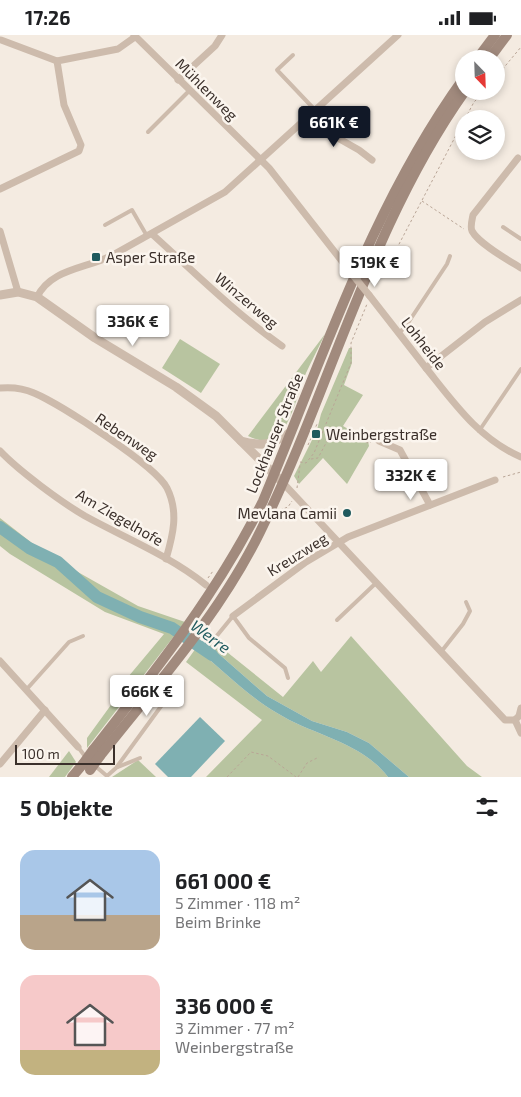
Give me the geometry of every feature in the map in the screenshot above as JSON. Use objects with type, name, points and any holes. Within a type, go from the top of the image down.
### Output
[{"type":"main road","points":[[484,50],[495,35]]},
{"type":"main road","points":[[496,50],[507,35]]},
{"type":"main road","name":"Lockhauser Straße","points":[[170,660],[244,538],[274,475],[384,212],[410,159],[455,92]]},
{"type":"main road","name":"Lockhauser Straße","points":[[72,777],[86,770],[97,753],[170,660],[204,625],[234,579],[260,533],[283,483],[391,219],[417,167],[459,100]]},
{"type":"street","points":[[178,80],[215,46],[222,35]]},
{"type":"street","points":[[37,297],[42,287],[54,277],[95,264],[225,192],[261,162],[398,35]]},
{"type":"street","points":[[1,39],[57,61],[118,49],[135,36]]},
{"type":"street","name":"Mühlenweg","points":[[135,36],[261,162]]},
{"type":"street","points":[[0,189],[79,151],[81,145],[64,105],[57,61]]},
{"type":"street","points":[[306,120],[359,150],[372,160]]},
{"type":"street","points":[[518,158],[473,215],[472,230],[480,240],[521,268]]},
{"type":"street","name":"Lohheide","points":[[261,162],[268,168],[426,368],[479,431],[506,450],[521,457]]},
{"type":"street","points":[[0,231],[18,292]]},
{"type":"street","name":"Winzerweg","points":[[150,235],[262,332],[282,345]]},
{"type":"street","points":[[0,295],[18,292],[37,297],[95,338],[203,405],[283,483],[506,720],[515,720],[520,716],[521,708]]},
{"type":"street","points":[[426,368],[485,322],[521,300]]},
{"type":"street","name":"Rebenweg","points":[[0,388],[20,389],[46,399],[132,455],[154,472],[166,486],[172,501],[173,536],[166,559]]},
{"type":"street","points":[[240,441],[261,446],[268,445],[292,432]]},
{"type":"street","points":[[379,441],[400,450],[430,505]]},
{"type":"street","name":"Am Ziegelhofe","points":[[0,451],[12,463],[83,514],[166,559],[206,585]]},
{"type":"street","name":"Kreuzweg","points":[[233,616],[299,567],[348,537],[495,480]]},
{"type":"street","points":[[0,661],[78,747]]},
{"type":"street","points":[[0,764],[45,710]]},
{"type":"street","points":[[515,720],[521,733]]},
{"type":"lane","points":[[293,55],[277,70],[316,111]]},
{"type":"lane","points":[[148,132],[189,91]]},
{"type":"lane","points":[[105,225],[132,210],[150,235]]},
{"type":"lane","points":[[503,227],[521,239]]},
{"type":"lane","points":[[399,333],[406,327],[447,265],[450,256]]},
{"type":"lane","points":[[479,431],[521,369]]},
{"type":"lane","points":[[338,620],[376,583]]},
{"type":"lane","points":[[441,652],[470,611],[466,602]]},
{"type":"lane","points":[[215,638],[233,616],[249,638],[285,669],[288,678]]},
{"type":"lane","points":[[26,691],[69,642],[83,636]]},
{"type":"lane","points":[[78,747],[106,776],[116,768],[178,683]]},
{"type":"lane","points":[[116,768],[140,758]]},
{"type":"path","points":[[505,66],[521,47]]},
{"type":"path","points":[[380,273],[386,259],[397,248],[455,137]]},
{"type":"path","points":[[422,200],[466,231],[472,230]]},
{"type":"path","points":[[300,463],[306,463],[310,459],[351,363],[351,343],[369,296]]},
{"type":"path","points":[[345,348],[364,302]]},
{"type":"path","points":[[306,449],[318,420]]},
{"type":"path","points":[[310,459],[318,458],[333,430],[341,429],[368,443],[379,441]]},
{"type":"path","points":[[294,495],[303,454]]},
{"type":"path","points":[[495,480],[521,472]]},
{"type":"path","points":[[227,777],[251,753],[268,756],[297,777],[307,763],[319,757]]},
{"type":"green space","points":[[325,334],[306,373],[290,416],[282,431],[274,438],[267,440],[259,440],[248,436]]},
{"type":"green space","points":[[180,339],[220,364],[201,393],[162,368]]},
{"type":"green space","points":[[349,348],[352,348],[352,363],[344,385],[363,395],[343,426],[368,441],[369,446],[347,484],[323,458],[299,484],[294,476],[317,430],[321,414]]},
{"type":"green space","points":[[0,518],[46,554],[138,606],[185,622],[87,748],[87,738],[124,687],[123,683],[164,634],[105,612],[10,554],[0,546]]},
{"type":"green space","points":[[207,636],[283,697],[313,661],[321,672],[351,636],[467,766],[482,777],[409,777],[369,743],[347,732],[312,721],[267,696],[203,640]]},
{"type":"green space","points":[[196,648],[245,691],[266,706],[291,721],[336,740],[364,755],[388,777],[206,777],[262,720],[186,662]]},
{"type":"green space","points":[[69,751],[76,762],[65,777],[49,777]]},
{"type":"green space","points":[[138,760],[156,777],[112,777]]},
{"type":"water","points":[[203,640],[267,696],[312,721],[347,732],[369,743],[409,777],[388,777],[364,755],[336,740],[291,721],[266,706],[245,691],[196,648]]},
{"type":"water","points":[[200,717],[225,741],[191,777],[168,777],[155,764]]},
{"type":"waterway","name":"Werre","points":[[0,527],[29,548],[58,562],[97,597],[140,617],[172,628],[212,655]]},
{"type":"place","name":"Asper Straße","points":[[96,257]]},
{"type":"place","name":"Weinbergstraße","points":[[316,434]]},
{"type":"place","name":"Mevlana Camii","points":[[347,513]]}]
